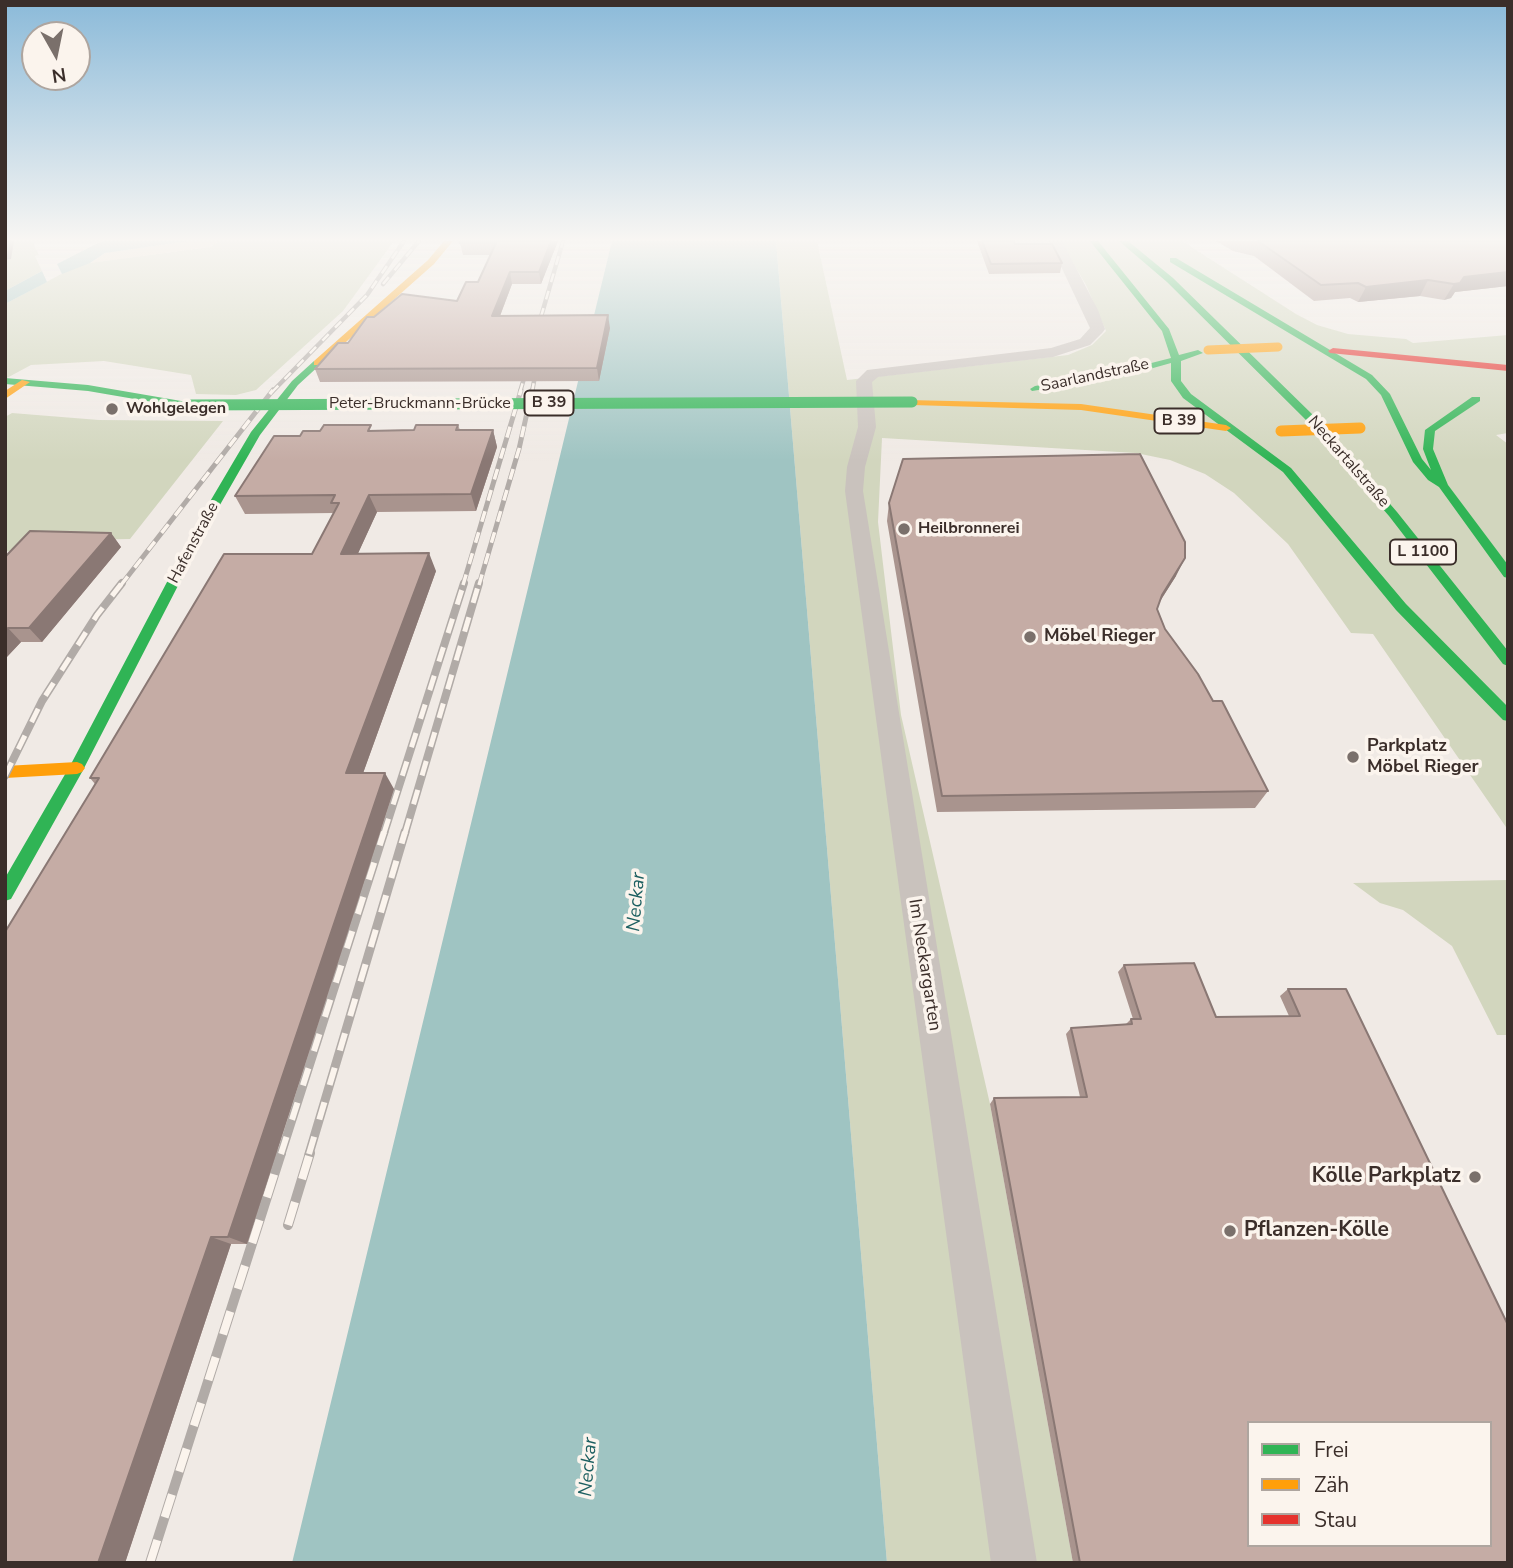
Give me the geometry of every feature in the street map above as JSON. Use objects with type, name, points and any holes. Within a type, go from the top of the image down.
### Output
[{"type":"main road","name":"Hafenstraße","points":[[5,894],[77,768],[211,510],[255,434],[295,383],[372,314]]},
{"type":"main road","points":[[1151,314],[1166,331],[1176,359],[1177,381],[1187,396],[1287,470],[1401,607],[1508,716]]},
{"type":"main road","name":"Neckartalstraße","points":[[1206,314],[1336,446],[1508,661]]},
{"type":"main road","points":[[1261,314],[1369,377],[1385,394],[1417,460],[1432,478],[1443,485]]},
{"type":"main road","points":[[1121,374],[1146,344],[1154,318]]},
{"type":"main road","points":[[1269,319],[1342,343],[1438,363]]},
{"type":"main road","name":"Saarlandstraße","points":[[932,402],[1058,386],[1121,374],[1208,350],[1278,347],[1508,368]]},
{"type":"main road","name":"B 39","points":[[5,381],[25,382]]},
{"type":"main road","points":[[5,396],[25,382]]},
{"type":"main road","name":"Peter-Bruckmann-Brücke","points":[[25,382],[187,405],[912,402]]},
{"type":"main road","name":"Saarlandstraße","points":[[912,402],[1081,407],[1232,429],[1269,431],[1360,428],[1399,422],[1497,395]]},
{"type":"main road","points":[[1476,400],[1445,417],[1430,430],[1428,449],[1443,485],[1508,574]]},
{"type":"main road","points":[[1126,413],[1214,439],[1296,483]]},
{"type":"main road","points":[[5,772],[77,768]]},
{"type":"street","points":[[873,373],[1053,352],[1085,342],[1098,328],[1093,314]]},
{"type":"street","name":"Im Neckargarten","points":[[873,373],[864,382],[867,428],[856,467],[855,491],[1014,1563]]},
{"type":"green space","points":[[5,314],[340,314],[256,390],[236,395],[196,394],[191,375],[104,361],[31,365],[5,379]]},
{"type":"green space","points":[[782,314],[833,314],[847,380],[1068,355],[1092,345],[1106,331],[1099,314],[1296,314],[1317,325],[1348,334],[1406,339],[1413,343],[1508,335],[1508,433],[1496,435],[1508,444],[1508,830],[1373,634],[1351,633],[1288,544],[1234,493],[1205,474],[1170,460],[1136,453],[882,438],[878,522],[901,715],[990,1104],[1073,1563],[887,1563]]},
{"type":"green space","points":[[12,413],[99,420],[223,421],[130,539],[23,541],[13,552],[5,551],[5,417]]},
{"type":"green space","points":[[1508,880],[1508,1035],[1497,1035],[1452,946],[1403,910],[1380,903],[1353,883]]},
{"type":"water","name":"Neckar","points":[[594,314],[782,314],[887,1563],[292,1563]]},
{"type":"building","points":[[377,314],[608,315],[597,368],[315,369],[338,343],[348,343],[367,317]]},
{"type":"building","points":[[324,425],[371,425],[368,431],[414,430],[416,425],[458,425],[456,430],[493,430],[471,494],[369,495],[341,554],[429,553],[346,773],[385,773],[228,1237],[211,1237],[98,1563],[5,1563],[5,932],[99,778],[90,778],[224,554],[312,554],[339,503],[331,503],[335,495],[235,496],[274,436],[300,436],[303,431],[320,431]]},
{"type":"building","name":"Möbel Rieger","points":[[1140,454],[1185,542],[1185,558],[1162,595],[1157,609],[1165,629],[1198,674],[1213,701],[1222,701],[1268,791],[942,796],[889,503],[903,459]]},
{"type":"building","points":[[30,531],[111,533],[29,628],[8,628],[5,631],[5,557]]},
{"type":"building","name":"Pflanzen-Kölle","points":[[1194,963],[1216,1017],[1300,1016],[1288,989],[1346,989],[1508,1325],[1508,1563],[1080,1563],[994,1098],[1087,1097],[1071,1028],[1132,1024],[1131,1019],[1141,1019],[1124,965]]},
{"type":"railway","points":[[272,392],[348,314]]},
{"type":"railway","points":[[536,334],[542,314]]},
{"type":"railway","points":[[520,392],[529,361]]},
{"type":"railway","points":[[532,392],[535,376]]},
{"type":"railway","points":[[121,585],[273,390]]},
{"type":"railway","points":[[463,585],[521,390]]},
{"type":"railway","points":[[479,585],[519,449],[532,390]]},
{"type":"railway","points":[[5,776],[42,701],[97,615],[122,583]]},
{"type":"railway","points":[[384,833],[464,583]]},
{"type":"railway","points":[[405,833],[479,583]]},
{"type":"railway","points":[[281,1154],[384,832]]},
{"type":"railway","points":[[309,1154],[405,832]]},
{"type":"railway","points":[[150,1563],[281,1153]]},
{"type":"railway","points":[[288,1225],[310,1153]]},
{"type":"traffic: fast","points":[[1153,314],[1166,331],[1176,359],[1176,381],[1187,396],[1287,470],[1401,607],[1508,716]]},
{"type":"traffic: fast","points":[[1205,314],[1310,418],[1393,514],[1508,661]]},
{"type":"traffic: fast","points":[[1264,314],[1369,377],[1385,394],[1417,460],[1432,478],[1443,485]]},
{"type":"traffic: fast","points":[[1035,389],[1121,374],[1198,353]]},
{"type":"traffic: fast","points":[[5,894],[77,768],[211,510],[255,434],[295,383],[317,363]]},
{"type":"traffic: fast","points":[[5,381],[88,388],[187,405]]},
{"type":"traffic: fast","points":[[1476,399],[1430,430],[1428,449],[1443,485],[1508,574]]},
{"type":"traffic: fast","points":[[187,405],[912,402]]},
{"type":"traffic: slow","points":[[317,363],[372,314]]},
{"type":"traffic: slow","points":[[1208,350],[1278,347]]},
{"type":"traffic: slow","points":[[5,396],[25,382]]},
{"type":"traffic: slow","points":[[912,402],[1081,407],[1226,428]]},
{"type":"traffic: slow","points":[[1281,431],[1360,428]]},
{"type":"traffic: slow","points":[[5,772],[77,768]]},
{"type":"traffic: jam","points":[[1333,351],[1508,368]]},
{"type":"place","name":"Wohlgelegen","points":[[112,409]]},
{"type":"place","name":"Heilbronnerei","points":[[904,529]]},
{"type":"place","name":"Möbel Rieger","points":[[1030,637]]},
{"type":"place","name":"Parkplatz Möbel Rieger","points":[[1353,757]]},
{"type":"place","name":"Kölle Parkplatz","points":[[1475,1177]]},
{"type":"place","name":"Pflanzen-Kölle","points":[[1230,1231]]}]
